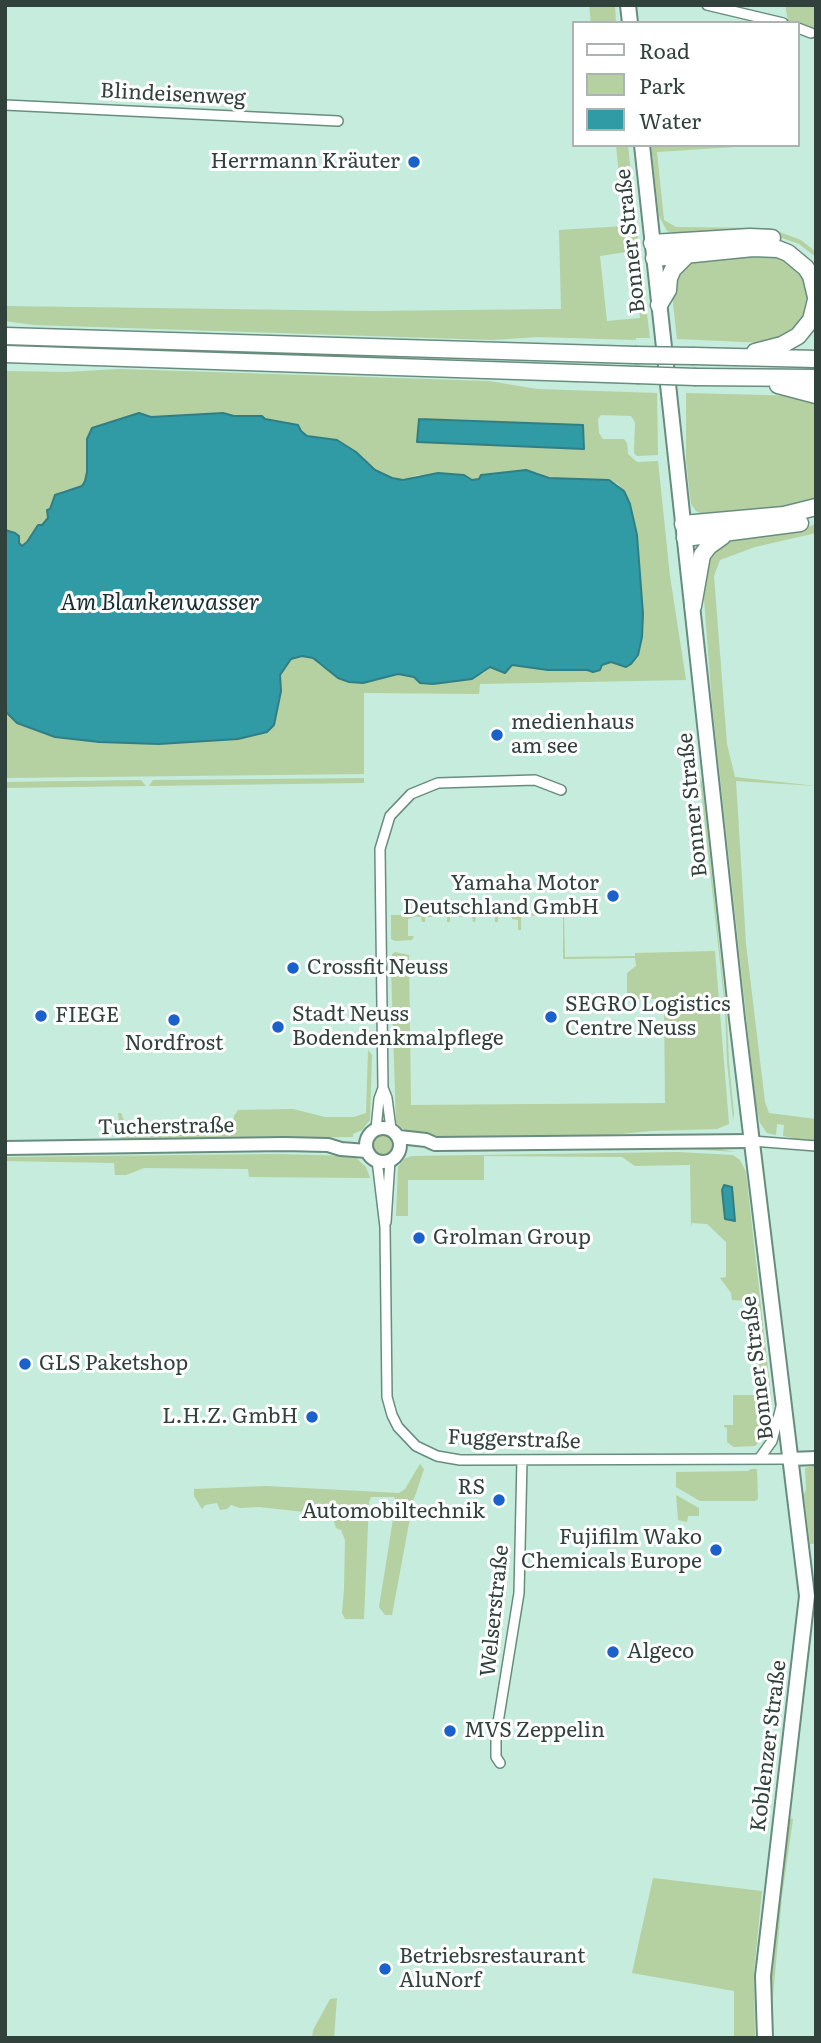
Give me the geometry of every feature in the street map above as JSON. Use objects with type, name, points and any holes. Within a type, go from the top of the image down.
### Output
[{"type":"highway","points":[[653,250],[750,237],[771,238],[795,245],[816,263]]},
{"type":"highway","points":[[653,250],[687,255],[753,248],[778,249],[788,253],[806,268],[811,276],[816,298],[811,320],[798,337],[782,345],[729,357]]},
{"type":"highway","points":[[659,305],[668,290],[673,269],[687,255]]},
{"type":"highway","points":[[5,336],[816,359]]},
{"type":"highway","points":[[5,354],[696,377],[816,378]]},
{"type":"highway","points":[[741,378],[816,395]]},
{"type":"highway","points":[[684,531],[784,515],[816,507]]},
{"type":"highway","points":[[684,531],[731,533],[816,518]]},
{"type":"highway","points":[[693,606],[702,555],[712,543],[731,533]]},
{"type":"main road","name":"Bonner Straße","points":[[642,147],[752,1141],[790,1459]]},
{"type":"main road","points":[[372,1145],[395,1133],[435,1144]]},
{"type":"main road","points":[[395,1133],[395,1155]]},
{"type":"main road","points":[[372,1145],[395,1155],[435,1144],[752,1141]]},
{"type":"main road","name":"Tucherstraße","points":[[5,1149],[328,1145],[341,1149],[372,1145]]},
{"type":"main road","points":[[790,1459],[816,1458]]},
{"type":"main road","name":"Koblenzer Straße","points":[[765,2038],[763,1976],[806,1612],[805,1580],[790,1459]]},
{"type":"street","points":[[706,5],[774,21]]},
{"type":"street","points":[[800,29],[811,33]]},
{"type":"street","name":"Blindeisenweg","points":[[5,106],[338,121]]},
{"type":"street","points":[[395,1133],[383,1088],[380,849],[390,816],[411,794],[424,787],[444,782],[535,780],[561,790]]},
{"type":"street","name":"Fuggerstraße","points":[[383,1088],[372,1145],[385,1227],[386,1387],[390,1409],[398,1427],[416,1446],[437,1456],[460,1460],[790,1459]]},
{"type":"street","points":[[752,1141],[816,1146]]},
{"type":"street","name":"Fuggerstraße","points":[[385,1227],[395,1155]]},
{"type":"street","points":[[758,1459],[772,1441],[783,1398]]},
{"type":"street","name":"Welserstraße","points":[[500,1763],[496,1757],[496,1735],[519,1593],[522,1460]]},
{"type":"green space","points":[[589,5],[615,5],[616,21],[591,21]]},
{"type":"green space","points":[[785,5],[816,5],[816,40],[800,29],[800,21],[788,21]]},
{"type":"green space","points":[[616,147],[628,147],[639,250],[600,256],[607,321],[640,318],[634,259],[640,259],[650,338],[636,340],[538,337],[492,340],[34,325],[5,321],[5,306],[370,311],[561,309],[559,230],[624,226]]},
{"type":"green space","points":[[651,147],[735,147],[657,152],[664,220],[676,227],[769,228],[801,240],[816,252],[816,257],[799,244],[771,234],[676,234],[667,231],[659,216]]},
{"type":"green space","points":[[776,254],[802,272],[812,304],[796,334],[766,343],[677,339],[671,286],[688,260]]},
{"type":"green space","points":[[119,369],[489,381],[537,389],[657,393],[658,455],[637,456],[634,453],[635,422],[631,416],[601,415],[598,419],[599,433],[603,439],[624,439],[628,454],[637,462],[658,461],[670,576],[686,680],[480,684],[479,694],[364,693],[364,774],[5,778],[5,711],[55,737],[159,744],[238,739],[267,732],[274,725],[281,691],[280,675],[291,659],[302,656],[313,658],[319,665],[363,683],[398,674],[414,677],[420,683],[484,673],[490,667],[512,665],[548,670],[587,670],[611,662],[626,667],[638,655],[643,614],[637,535],[631,504],[618,484],[609,480],[549,478],[536,472],[472,480],[418,475],[404,480],[392,478],[375,470],[356,452],[337,440],[308,436],[297,425],[261,416],[234,416],[223,413],[151,417],[139,413],[92,428],[87,439],[85,481],[82,486],[62,491],[50,509],[48,518],[42,525],[38,525],[23,546],[16,533],[5,530],[5,371]]},
{"type":"green space","points":[[686,393],[802,396],[816,401],[816,500],[797,508],[704,515],[696,511],[691,504],[686,461]]},
{"type":"green space","points":[[816,524],[816,533],[755,547],[720,560],[714,576],[727,744],[735,777],[816,786],[736,781],[746,944],[765,1102],[769,1113],[816,1119],[816,1143],[783,1136],[784,1125],[777,1124],[776,1135],[767,1133],[760,1123],[756,1106],[712,703],[702,573],[707,557],[724,544]]},
{"type":"green space","points":[[364,778],[364,783],[149,786],[153,780]]},
{"type":"green space","points":[[700,778],[727,1018],[733,1120],[725,1009]]},
{"type":"green space","points":[[141,780],[146,786],[5,788],[5,782]]},
{"type":"green space","points":[[564,913],[565,957],[715,951],[729,1124],[717,1129],[611,1135],[415,1137],[414,1133],[406,1131],[396,1123],[391,969],[396,968],[395,963],[391,962],[395,952],[409,955],[411,1105],[665,1103],[664,999],[627,999],[627,973],[636,966],[635,958],[563,959],[563,915],[521,916],[521,930],[518,930],[518,920],[512,919],[512,916],[498,916],[498,922],[495,922],[495,916],[476,916],[475,922],[472,916],[450,917],[450,922],[447,922],[447,917],[425,917],[425,922],[422,922],[421,917],[414,917],[408,919],[408,936],[414,936],[412,940],[391,939],[391,915]]},
{"type":"green space","points":[[368,1050],[372,1055],[370,1120],[362,1130],[353,1134],[353,1137],[121,1139],[118,1113],[121,1113],[126,1126],[233,1124],[238,1110],[293,1109],[325,1117],[354,1117],[366,1113]]},
{"type":"green space","points":[[383,1133],[391,1136],[394,1144],[391,1152],[383,1155],[375,1152],[372,1144],[375,1136]]},
{"type":"green space","points":[[692,1148],[736,1152],[691,1149],[415,1151]]},
{"type":"green space","points":[[678,1152],[733,1155],[740,1160],[746,1172],[772,1405],[766,1435],[755,1446],[734,1447],[727,1442],[727,1428],[724,1425],[733,1425],[733,1395],[757,1395],[756,1348],[751,1347],[748,1301],[732,1300],[731,1293],[720,1278],[726,1277],[726,1242],[707,1224],[692,1223],[691,1227],[690,1165],[635,1166],[622,1157],[484,1156],[484,1180],[408,1180],[408,1216],[396,1216],[398,1167],[404,1159],[411,1156]]},
{"type":"green space","points":[[275,1154],[354,1156],[366,1167],[370,1178],[249,1177],[248,1169],[144,1168],[126,1175],[115,1175],[114,1163],[5,1161],[5,1157]]},
{"type":"green space","points":[[420,1464],[424,1469],[413,1502],[392,1615],[385,1615],[379,1607],[396,1501],[394,1497],[371,1497],[369,1502],[364,1619],[345,1619],[342,1613],[345,1540],[341,1530],[336,1528],[332,1515],[231,1505],[220,1510],[217,1503],[205,1505],[202,1509],[194,1496],[194,1489],[266,1486],[399,1493],[405,1489]]},
{"type":"green space","points":[[816,1465],[816,1544],[810,1544],[804,1494],[805,1468]]},
{"type":"green space","points":[[757,1469],[758,1499],[755,1501],[700,1501],[676,1487],[676,1472]]},
{"type":"green space","points":[[676,1495],[699,1508],[699,1516],[688,1516],[687,1522],[678,1520]]},
{"type":"green space","points":[[786,1818],[793,1819],[782,1896],[773,2026],[769,2026],[767,1992]]},
{"type":"green space","points":[[653,1878],[762,1891],[754,1972],[755,2038],[734,2038],[734,1991],[632,1973]]},
{"type":"green space","points":[[337,1998],[334,2038],[312,2038],[313,2030],[330,1999]]},
{"type":"water","name":"Am Blankenwasser","points":[[139,413],[151,417],[223,413],[234,416],[262,416],[265,419],[298,425],[307,436],[337,440],[356,452],[375,470],[403,480],[438,473],[464,475],[472,480],[479,479],[481,475],[526,470],[549,478],[609,480],[624,491],[637,535],[643,614],[638,655],[626,667],[611,662],[593,672],[512,665],[505,673],[490,667],[472,679],[433,684],[420,683],[414,677],[398,674],[363,683],[349,682],[338,678],[313,658],[302,656],[291,659],[280,675],[281,691],[274,725],[267,732],[238,739],[159,744],[99,742],[55,737],[17,723],[5,711],[5,530],[19,536],[22,546],[27,542],[38,525],[42,525],[48,518],[47,510],[50,509],[55,495],[82,486],[85,481],[87,439],[92,428]]},
{"type":"water","points":[[419,419],[583,425],[584,449],[417,442]]},
{"type":"water","points":[[724,1185],[732,1187],[735,1221],[725,1219],[722,1190]]},
{"type":"place","name":"Herrmann Kräuter","points":[[414,162]]},
{"type":"place","name":"medienhaus am see","points":[[497,735]]},
{"type":"place","name":"Yamaha Motor Deutschland GmbH","points":[[613,896]]},
{"type":"place","name":"Crossfit Neuss","points":[[293,968]]},
{"type":"place","name":"FIEGE","points":[[41,1016]]},
{"type":"place","name":"SEGRO Logistics Centre Neuss","points":[[551,1017]]},
{"type":"place","name":"Nordfrost","points":[[174,1020]]},
{"type":"place","name":"Stadt Neuss Bodendenkmalpflege","points":[[278,1027]]},
{"type":"place","name":"Grolman Group","points":[[419,1238]]},
{"type":"place","name":"GLS Paketshop","points":[[25,1364]]},
{"type":"place","name":"L.H.Z. GmbH","points":[[312,1417]]},
{"type":"place","name":"RS Automobiltechnik","points":[[499,1500]]},
{"type":"place","name":"Fujifilm Wako Chemicals Europe","points":[[716,1550]]},
{"type":"place","name":"Algeco","points":[[613,1652]]},
{"type":"place","name":"MVS Zeppelin","points":[[450,1731]]},
{"type":"place","name":"Betriebsrestaurant AluNorf","points":[[385,1969]]}]
